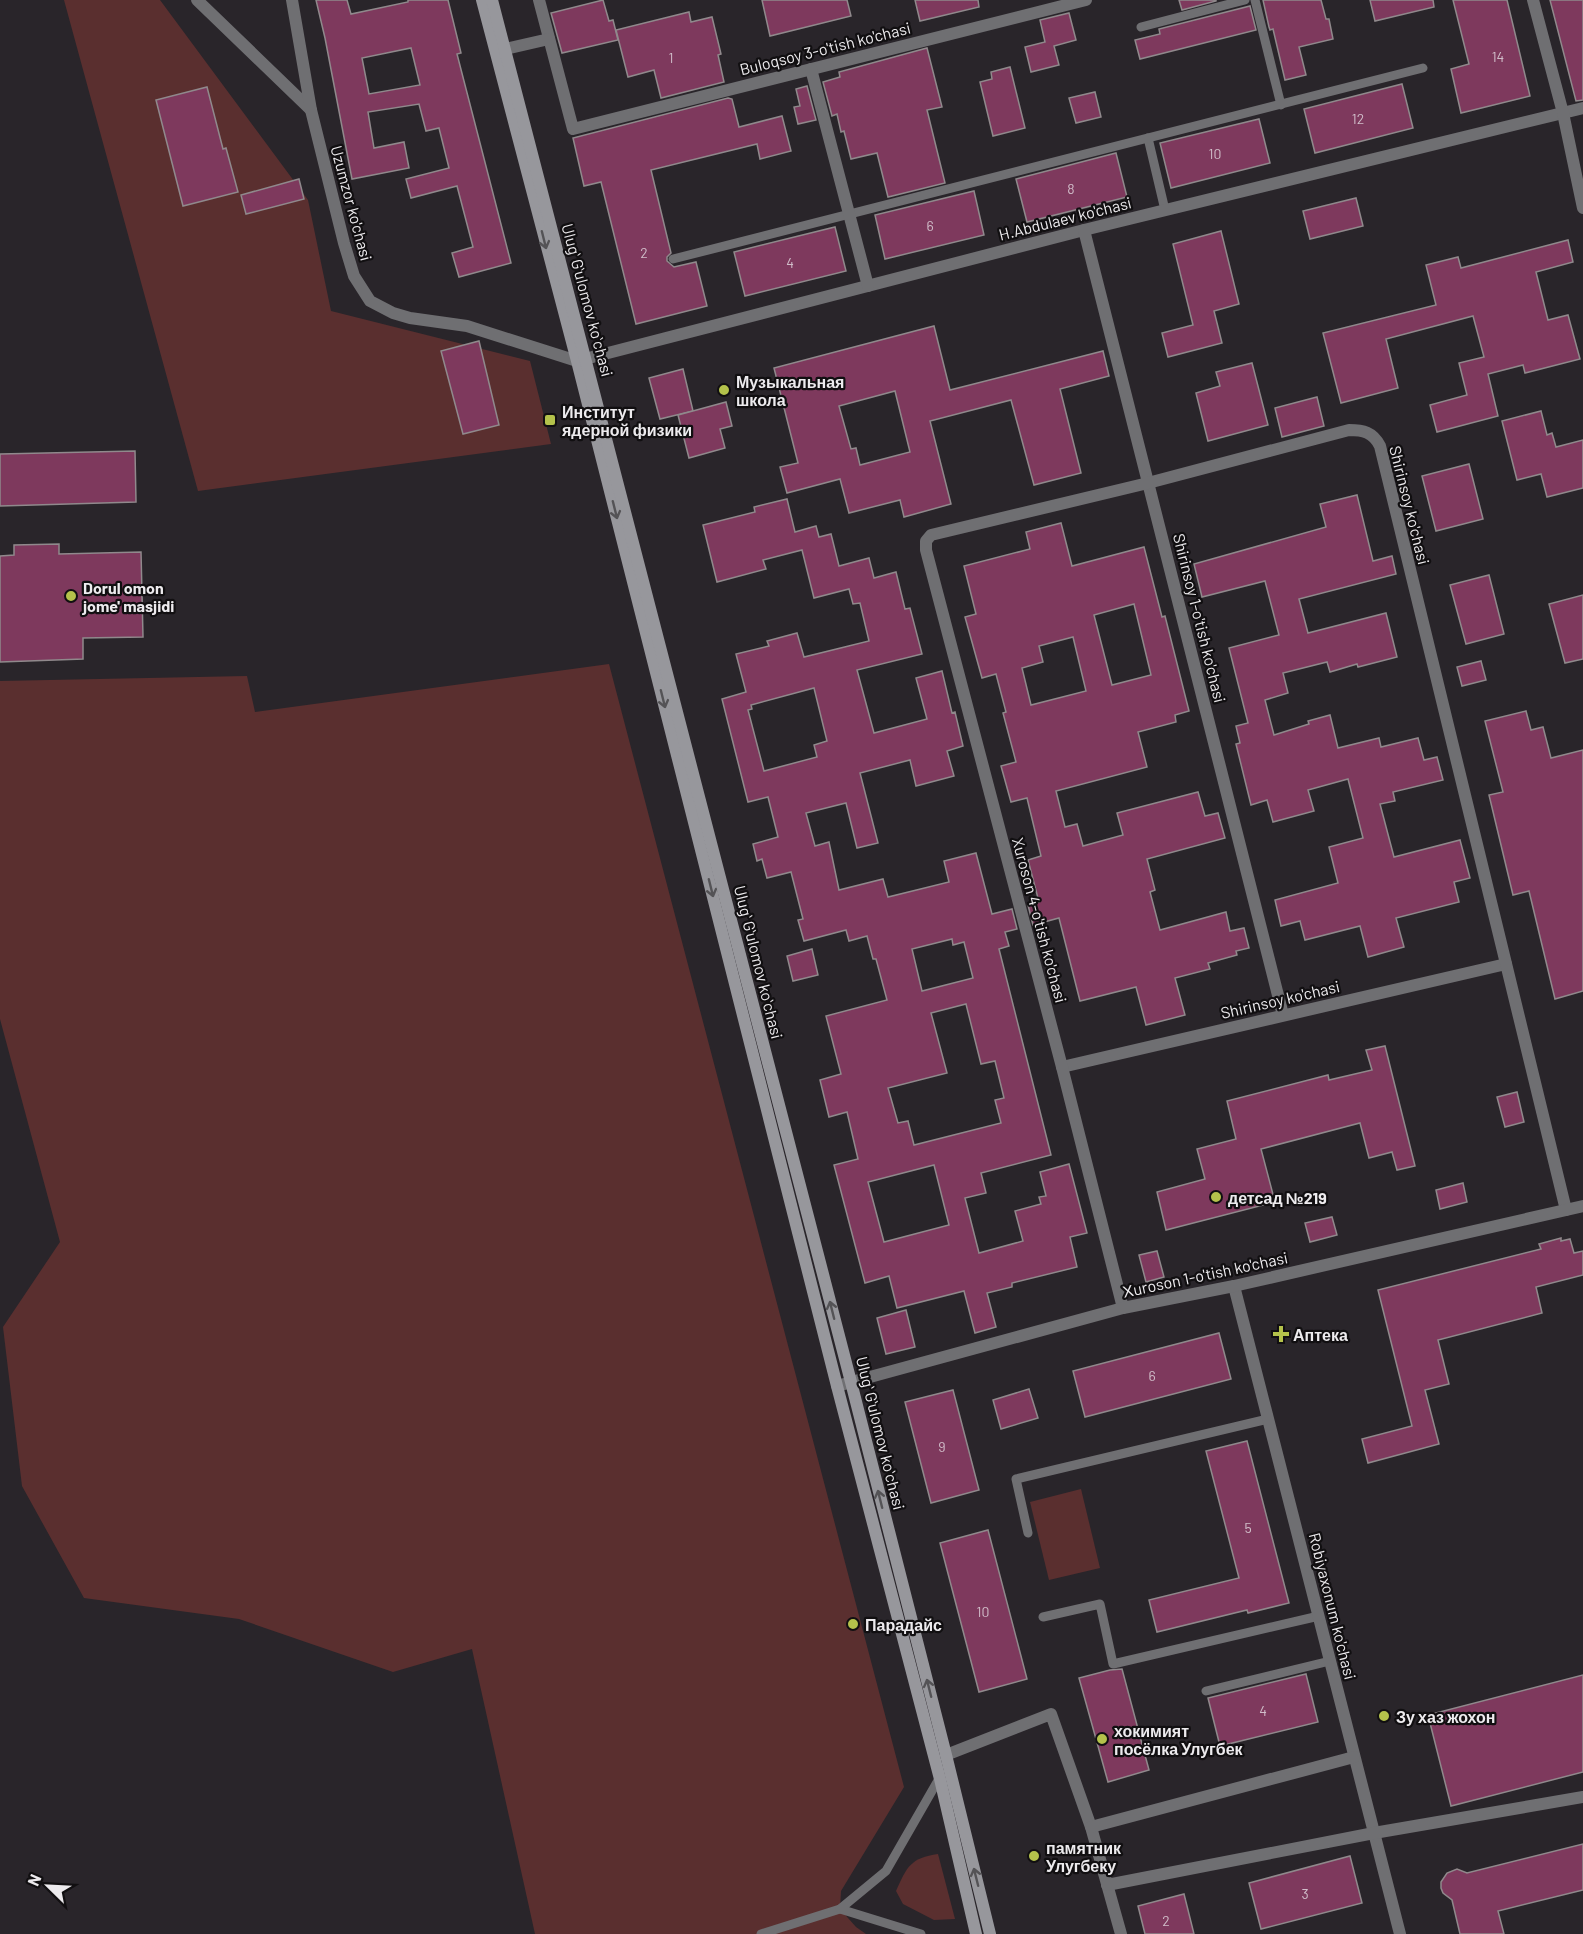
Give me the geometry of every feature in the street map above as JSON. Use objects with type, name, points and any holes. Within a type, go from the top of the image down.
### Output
[{"type":"main road","name":"Ulugʻ Gʻulomov koʻchasi","points":[[482,0],[500,50],[582,360],[850,1382],[990,1934]]},
{"type":"main road","name":"Ulugʻ Gʻulomov koʻchasi","points":[[492,0],[500,50]]},
{"type":"main road","name":"Ulugʻ Gʻulomov koʻchasi","points":[[582,360],[837,1386],[940,1779],[976,1934]]},
{"type":"street","points":[[197,0],[311,110]]},
{"type":"street","name":"Uzumzor ko'chasi","points":[[292,0],[311,110],[344,243],[354,276],[370,301],[393,313],[410,318],[467,326],[582,360]]},
{"type":"street","points":[[500,50],[549,39],[539,0]]},
{"type":"street","name":"Buloqsoy 3-o'tish ko'chasi","points":[[549,39],[573,129],[1086,0]]},
{"type":"street","points":[[1533,0],[1563,113],[1583,208]]},
{"type":"street","points":[[811,69],[868,286]]},
{"type":"street","name":"H.Abdulaev ko'chasi","points":[[582,360],[1084,230],[1583,108]]},
{"type":"street","name":"Shirinsoy 1-o'tish ko'chasi","points":[[1084,230],[1283,1015]]},
{"type":"street","name":"Shirinsoy ko'chasi","points":[[926,540],[931,535],[1148,483],[1349,430],[1368,432],[1376,438],[1380,446],[1566,1210]]},
{"type":"street","name":"Xuroson 4-o'tish ko'chasi","points":[[926,540],[926,550],[1123,1308]]},
{"type":"street","name":"Shirinsoy ko'chasi","points":[[1062,1067],[1506,964]]},
{"type":"street","name":"Хuroson 1-o'tish ko'chasi","points":[[837,1386],[1123,1308],[1234,1286],[1583,1206]]},
{"type":"street","name":"Robiyaxonum ko'chasi","points":[[1234,1286],[1400,1934]]},
{"type":"street","points":[[946,1755],[1051,1714],[1091,1827],[1121,1934]]},
{"type":"street","points":[[1091,1827],[1354,1757]]},
{"type":"street","points":[[1107,1885],[1374,1833],[1583,1797]]},
{"type":"lane","points":[[1141,27],[1245,0]]},
{"type":"lane","points":[[1255,0],[1281,105]]},
{"type":"lane","points":[[673,259],[1423,69]]},
{"type":"lane","points":[[1148,138],[1165,210]]},
{"type":"lane","points":[[1028,1533],[1016,1479],[1268,1419]]},
{"type":"lane","points":[[1043,1617],[1100,1604],[1113,1664],[1319,1616]]},
{"type":"lane","points":[[1206,1691],[1330,1661]]},
{"type":"lane","points":[[762,1934],[840,1909],[886,1871],[940,1779],[946,1755]]},
{"type":"lane","points":[[840,1909],[921,1934]]},
{"type":"shaded area","points":[[64,0],[160,0],[308,200],[331,311],[530,361],[551,444],[198,491]]},
{"type":"shaded area","points":[[609,664],[904,1787],[841,1891],[840,1909],[856,1927],[866,1934],[535,1934],[472,1649],[393,1672],[239,1619],[84,1598],[22,1486],[3,1327],[60,1242],[0,1019],[0,681],[247,676],[255,712]]},
{"type":"shaded area","points":[[1081,1489],[1100,1568],[1049,1580],[1030,1502]]},
{"type":"shaded area","points":[[938,1854],[955,1919],[934,1920],[903,1904],[896,1891],[903,1875],[911,1865],[922,1858]]},
{"type":"building","points":[[316,0],[347,0],[351,14],[408,2],[408,0],[448,0],[461,53],[457,54],[511,263],[459,277],[452,253],[473,247],[457,186],[411,198],[406,179],[449,168],[439,128],[426,131],[419,104],[368,112],[374,148],[404,142],[409,168],[352,179]],"holes":[[[411,48],[420,85],[369,94],[362,58]]]},
{"type":"building","points":[[603,0],[609,21],[613,20],[618,40],[562,53],[551,13]]},
{"type":"building","points":[[762,0],[847,0],[851,16],[770,36]]},
{"type":"building","points":[[915,0],[978,0],[979,7],[920,21]]},
{"type":"building","points":[[1179,0],[1216,0],[1216,1],[1182,10]]},
{"type":"building","points":[[1263,0],[1321,0],[1326,19],[1329,19],[1333,39],[1299,47],[1306,75],[1285,80],[1273,29],[1270,30]]},
{"type":"building","points":[[1370,0],[1433,0],[1434,7],[1375,21]]},
{"type":"building","points":[[1453,0],[1507,0],[1530,96],[1461,113],[1451,69],[1469,64]]},
{"type":"building","points":[[1550,0],[1583,0],[1583,100],[1576,101]]},
{"type":"building","points":[[1250,6],[1256,30],[1140,59],[1135,40],[1160,34],[1159,29]]},
{"type":"building","points":[[689,12],[691,22],[712,17],[721,54],[718,55],[724,82],[661,98],[654,70],[628,77],[616,30]]},
{"type":"building","points":[[1069,13],[1076,40],[1054,46],[1059,65],[1031,72],[1025,47],[1045,42],[1040,20]]},
{"type":"building","points":[[927,48],[942,107],[927,110],[945,183],[888,197],[877,153],[851,159],[837,114],[832,116],[823,82],[840,77],[839,72]]},
{"type":"building","points":[[1010,67],[1025,128],[993,136],[980,82],[992,79],[991,72]]},
{"type":"building","points":[[1402,84],[1413,128],[1315,153],[1304,109]]},
{"type":"building","points":[[807,86],[816,120],[798,124],[794,107],[800,106],[796,89]]},
{"type":"building","points":[[207,87],[223,149],[226,148],[238,192],[183,206],[156,100]]},
{"type":"building","points":[[1095,92],[1101,117],[1076,123],[1069,98]]},
{"type":"building","points":[[728,98],[732,99],[739,127],[782,116],[791,151],[760,159],[757,144],[651,170],[671,253],[667,261],[674,267],[696,262],[707,306],[636,324],[601,182],[584,186],[573,138]]},
{"type":"building","points":[[1259,119],[1270,163],[1171,188],[1160,143]]},
{"type":"building","points":[[1116,153],[1127,197],[1027,222],[1016,179]]},
{"type":"building","points":[[299,179],[304,199],[246,214],[241,195]]},
{"type":"building","points":[[974,191],[984,235],[885,259],[875,215]]},
{"type":"building","points":[[1356,198],[1363,226],[1310,239],[1303,211]]},
{"type":"building","points":[[835,227],[846,271],[745,296],[734,252]]},
{"type":"building","points":[[1221,231],[1239,304],[1214,311],[1222,343],[1168,357],[1162,333],[1193,325],[1173,244]]},
{"type":"building","points":[[1568,240],[1573,262],[1536,272],[1548,320],[1568,315],[1580,359],[1525,373],[1523,365],[1488,374],[1498,416],[1437,432],[1430,405],[1467,395],[1459,363],[1484,357],[1473,316],[1386,339],[1398,388],[1341,403],[1323,333],[1436,305],[1426,265],[1458,257],[1461,268]]},
{"type":"building","points":[[934,326],[950,390],[1103,351],[1109,376],[1060,389],[1081,473],[1034,485],[1011,400],[930,421],[951,504],[904,517],[900,500],[849,513],[840,479],[787,493],[780,467],[798,463],[774,368]],"holes":[[[895,391],[910,452],[860,465],[856,448],[851,449],[839,406]]]},
{"type":"building","points":[[479,341],[499,425],[463,434],[441,351]]},
{"type":"building","points":[[1252,363],[1268,425],[1208,441],[1196,393],[1220,386],[1216,372]]},
{"type":"building","points":[[683,369],[693,411],[660,419],[649,378]]},
{"type":"building","points":[[1317,397],[1324,426],[1282,437],[1275,408]]},
{"type":"building","points":[[726,402],[732,426],[720,429],[725,448],[689,458],[678,415]]},
{"type":"building","points":[[1541,411],[1547,435],[1552,433],[1556,447],[1583,440],[1583,488],[1547,497],[1541,474],[1517,480],[1502,421]]},
{"type":"building","points":[[135,451],[136,502],[0,506],[0,454]]},
{"type":"building","points":[[1469,464],[1483,519],[1436,531],[1422,476]]},
{"type":"building","points":[[1357,495],[1373,561],[1392,556],[1396,574],[1299,599],[1308,633],[1386,613],[1397,657],[1358,667],[1357,664],[1330,672],[1327,662],[1283,673],[1288,693],[1265,700],[1274,735],[1330,715],[1338,748],[1379,738],[1381,747],[1418,738],[1424,760],[1437,757],[1443,780],[1393,792],[1395,801],[1380,804],[1394,857],[1460,840],[1470,878],[1454,882],[1459,902],[1396,918],[1404,947],[1368,957],[1360,926],[1305,940],[1300,921],[1281,926],[1275,900],[1338,883],[1329,847],[1363,838],[1348,779],[1308,790],[1314,811],[1273,822],[1267,800],[1251,805],[1236,744],[1240,743],[1236,726],[1248,723],[1229,648],[1279,635],[1265,581],[1202,597],[1194,564],[1326,527],[1320,504]]},
{"type":"building","points":[[787,499],[795,532],[816,526],[819,537],[831,534],[839,566],[869,558],[874,578],[896,572],[905,609],[910,608],[922,654],[857,670],[874,733],[927,719],[916,678],[942,671],[963,746],[947,751],[954,776],[916,786],[910,760],[860,773],[878,843],[857,848],[846,803],[806,813],[815,846],[829,842],[839,890],[883,879],[888,897],[949,882],[944,861],[976,853],[992,914],[1012,909],[1017,929],[1005,932],[1009,946],[999,949],[1051,1155],[981,1173],[986,1193],[965,1198],[979,1253],[1023,1241],[1015,1211],[1041,1204],[1039,1197],[1046,1196],[1040,1172],[1069,1164],[1087,1233],[1070,1237],[1077,1267],[1012,1283],[1012,1287],[987,1293],[996,1327],[975,1333],[964,1291],[897,1308],[889,1276],[865,1283],[834,1165],[858,1159],[847,1112],[829,1117],[820,1080],[841,1074],[826,1016],[887,1000],[867,936],[849,941],[846,930],[804,941],[798,920],[803,919],[791,872],[767,878],[762,859],[757,861],[753,844],[778,837],[768,797],[748,802],[722,699],[746,692],[736,654],[769,646],[767,641],[797,633],[804,657],[869,641],[860,603],[853,604],[849,589],[814,598],[802,550],[763,560],[766,569],[717,582],[703,525],[755,512],[754,507]],"holes":[[[814,688],[827,741],[814,745],[817,757],[764,771],[748,710],[752,709],[751,705]],[[952,939],[953,945],[964,942],[973,978],[922,991],[912,949]],[[966,1004],[981,1064],[995,1061],[1004,1098],[995,1100],[1001,1123],[914,1145],[908,1121],[898,1123],[888,1088],[947,1073],[931,1013]],[[934,1165],[949,1225],[884,1242],[868,1182]]]},
{"type":"building","points":[[1061,523],[1072,566],[1144,547],[1162,617],[1165,616],[1189,711],[1175,715],[1176,722],[1138,732],[1147,767],[1056,791],[1065,827],[1077,824],[1083,846],[1123,835],[1117,813],[1198,792],[1205,816],[1218,813],[1225,838],[1147,859],[1155,890],[1150,892],[1160,930],[1226,912],[1230,931],[1244,928],[1249,948],[1236,951],[1237,955],[1208,963],[1210,969],[1175,978],[1185,1015],[1146,1025],[1136,987],[1080,1001],[1059,918],[1033,925],[1028,905],[1039,902],[1028,860],[1041,856],[1027,798],[1011,802],[1001,766],[1016,762],[1003,713],[1006,712],[996,674],[982,678],[965,617],[976,614],[964,566],[1030,549],[1026,532]],"holes":[[[1134,604],[1151,675],[1112,685],[1094,615]],[[1073,637],[1086,691],[1031,705],[1022,668],[1043,662],[1039,646]]]},
{"type":"building","name":"Dorul omon jome' masjidi","points":[[59,544],[59,554],[141,552],[143,637],[83,638],[83,659],[0,662],[0,556],[14,555],[14,545]]},
{"type":"building","points":[[1489,575],[1504,634],[1466,644],[1450,585]]},
{"type":"building","points":[[1583,595],[1583,659],[1565,663],[1549,604]]},
{"type":"building","points":[[1481,661],[1486,680],[1462,686],[1457,667]]},
{"type":"building","points":[[1526,711],[1531,730],[1543,727],[1551,758],[1583,750],[1583,991],[1555,999],[1529,891],[1513,895],[1489,795],[1503,792],[1485,721]]},
{"type":"building","points":[[812,949],[818,975],[793,981],[787,956]]},
{"type":"building","points":[[1385,1046],[1415,1166],[1397,1170],[1392,1152],[1369,1158],[1360,1123],[1261,1149],[1275,1202],[1166,1230],[1157,1192],[1205,1179],[1197,1149],[1236,1139],[1227,1101],[1328,1075],[1329,1080],[1372,1070],[1366,1050]]},
{"type":"building","points":[[1517,1092],[1524,1122],[1505,1127],[1497,1097]]},
{"type":"building","points":[[1463,1183],[1467,1202],[1440,1209],[1436,1190]]},
{"type":"building","points":[[1332,1217],[1337,1235],[1310,1242],[1305,1223]]},
{"type":"building","points":[[1561,1238],[1561,1241],[1570,1239],[1574,1253],[1583,1251],[1583,1275],[1536,1287],[1542,1313],[1438,1340],[1449,1384],[1425,1390],[1439,1444],[1368,1463],[1362,1439],[1412,1426],[1378,1290],[1541,1249],[1539,1244]]},
{"type":"building","points":[[1157,1251],[1164,1277],[1146,1282],[1139,1255]]},
{"type":"building","points":[[906,1310],[915,1347],[886,1354],[877,1318]]},
{"type":"building","points":[[1219,1333],[1231,1379],[1085,1417],[1073,1371]]},
{"type":"building","points":[[1029,1389],[1038,1418],[1001,1429],[993,1400]]},
{"type":"building","points":[[953,1390],[979,1490],[931,1503],[905,1402]]},
{"type":"building","points":[[1247,1441],[1289,1603],[1248,1613],[1247,1610],[1157,1632],[1149,1600],[1239,1578],[1206,1451]]},
{"type":"building","points":[[988,1530],[1027,1679],[979,1692],[940,1543]]},
{"type":"building","points":[[1122,1669],[1149,1770],[1108,1782],[1079,1678]]},
{"type":"building","points":[[1306,1674],[1318,1722],[1220,1746],[1208,1698]]},
{"type":"building","points":[[1583,1675],[1583,1772],[1451,1806],[1428,1715]]},
{"type":"building","points":[[1583,1844],[1583,1890],[1498,1911],[1504,1934],[1460,1934],[1452,1900],[1443,1893],[1441,1888],[1441,1882],[1447,1873],[1457,1869],[1467,1873]]},
{"type":"building","points":[[1350,1856],[1362,1903],[1261,1929],[1249,1883]]},
{"type":"building","points":[[1184,1894],[1194,1934],[1145,1934],[1138,1906]]},
{"type":"place","name":"Музыкальная школа","points":[[724,390]]},
{"type":"place","name":"Институт ядерной физики","points":[[550,420]]},
{"type":"place","name":"Dorul omon jome' masjidi","points":[[71,596]]},
{"type":"place","name":"детсад №219","points":[[1216,1197]]},
{"type":"place","name":"Аптека","points":[[1281,1334]]},
{"type":"place","name":"Парадайс","points":[[853,1624]]},
{"type":"place","name":"Зу хаз жохон","points":[[1384,1716]]},
{"type":"place","name":"хокимият посёлка Улугбек","points":[[1102,1739]]},
{"type":"place","name":"памятник Улугбеку","points":[[1034,1856]]}]
